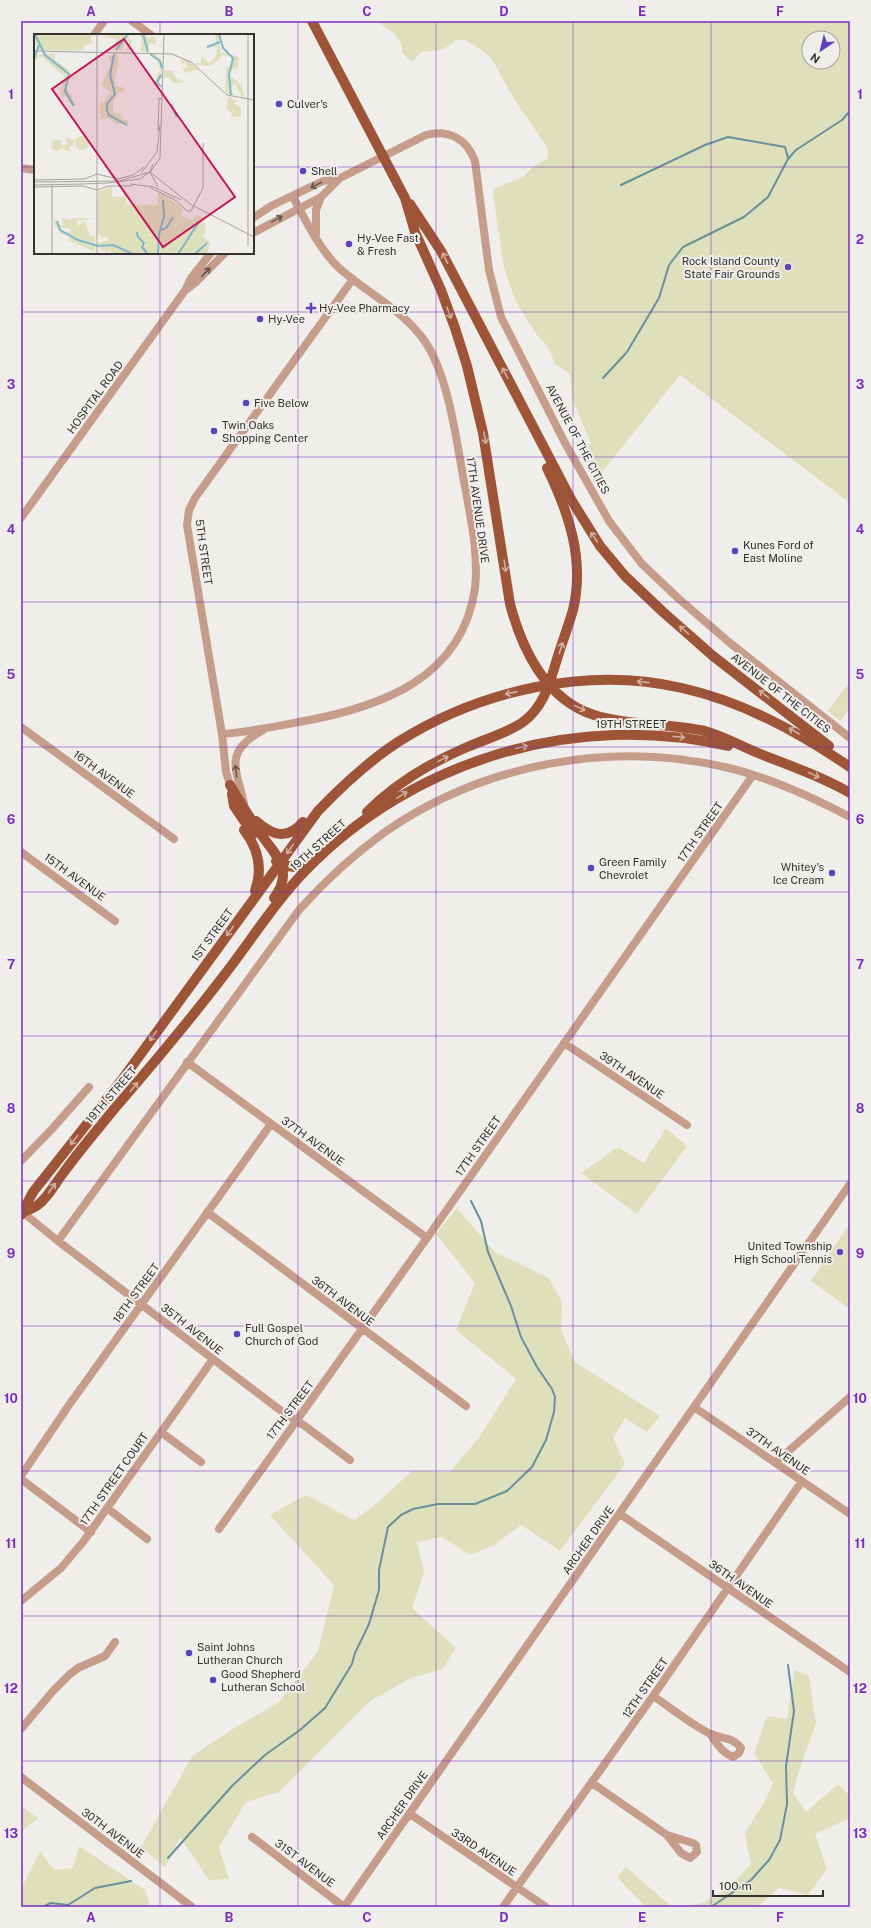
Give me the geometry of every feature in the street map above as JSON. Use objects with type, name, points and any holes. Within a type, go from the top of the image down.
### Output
[{"type":"main road","name":"AVENUE OF THE CITIES","points":[[314,24],[405,198],[441,251],[579,513],[600,546],[625,576],[713,656],[850,761]]},
{"type":"main road","name":"AVENUE OF THE CITIES","points":[[405,198],[416,232],[446,302],[467,366],[491,471],[514,618],[530,656],[549,685],[576,707],[594,715],[706,732],[813,774],[850,793]]},
{"type":"main road","name":"AVENUE OF THE CITIES","points":[[336,843],[376,803],[416,773],[466,747],[506,732],[524,722],[536,710],[549,685],[573,610],[577,578],[575,548],[572,531],[563,504],[515,393]]},
{"type":"main road","points":[[549,685],[575,682],[628,681],[668,685],[689,690],[745,708],[776,722],[816,744],[850,767]]},
{"type":"main road","name":"1ST STREET","points":[[22,1213],[33,1192],[124,1077],[318,810],[356,773],[389,748],[422,728],[458,710],[495,697],[549,685]]},
{"type":"main road","points":[[245,810],[263,827],[275,834],[291,833],[337,783],[366,759],[404,734],[422,728]]},
{"type":"main road","name":"19TH STREET","points":[[22,1213],[39,1204],[92,1136],[166,1050],[275,905],[316,861],[378,810],[439,776],[501,752],[542,743],[607,735],[660,735],[714,742],[765,756]]},
{"type":"main road","points":[[208,996],[243,938],[281,888],[283,876],[277,854],[230,788]]},
{"type":"main road","points":[[230,788],[234,806],[271,857],[280,863],[297,868],[316,861]]},
{"type":"main road","points":[[230,788],[230,808],[254,844],[258,856],[258,884],[252,900]]},
{"type":"street","points":[[95,34],[104,21]]},
{"type":"street","points":[[132,21],[150,34]]},
{"type":"street","name":"AVENUE OF THE CITIES","points":[[384,156],[432,134],[440,133],[456,136],[466,145],[475,161],[489,270],[495,300],[501,317],[565,443],[609,521],[642,564],[679,599],[730,643],[850,738]]},
{"type":"street","points":[[254,217],[271,206],[293,197],[324,181],[340,178],[384,156]]},
{"type":"street","points":[[21,168],[34,170]]},
{"type":"street","points":[[254,232],[321,197],[340,178]]},
{"type":"street","name":"17TH AVENUE DRIVE","points":[[222,734],[267,728],[353,711],[378,702],[414,684],[435,667],[452,646],[466,620],[474,589],[476,561],[469,508],[452,417],[443,384],[433,356],[423,338],[405,318],[353,279],[331,260],[293,197]]},
{"type":"street","points":[[316,237],[316,210],[321,197]]},
{"type":"street","name":"HOSPITAL ROAD","points":[[21,518],[186,289],[191,278],[210,254]]},
{"type":"street","name":"HOSPITAL ROAD","points":[[186,289],[196,282],[224,254]]},
{"type":"street","name":"5TH STREET","points":[[222,734],[187,525],[189,510],[195,498],[353,279]]},
{"type":"street","name":"16TH AVENUE","points":[[21,727],[174,839]]},
{"type":"street","points":[[245,810],[234,766],[245,743],[254,735],[267,728]]},
{"type":"street","points":[[222,734],[226,772],[230,788]]},
{"type":"street","points":[[58,1241],[299,910],[331,876],[379,836],[413,814],[442,798],[486,779],[542,764],[609,756],[641,756],[681,759],[730,768],[796,791],[850,817]]},
{"type":"street","name":"17TH STREET","points":[[219,1529],[296,1420],[363,1329],[753,775]]},
{"type":"street","name":"15TH AVENUE","points":[[21,852],[115,921]]},
{"type":"street","name":"39TH AVENUE","points":[[564,1043],[687,1125]]},
{"type":"street","name":"37TH AVENUE","points":[[187,1062],[427,1238]]},
{"type":"street","points":[[21,1161],[89,1087]]},
{"type":"street","name":"18TH STREET","points":[[21,1476],[207,1212],[271,1124]]},
{"type":"street","name":"ARCHER DRIVE","points":[[344,1907],[850,1184]]},
{"type":"street","name":"36TH AVENUE","points":[[207,1212],[466,1406]]},
{"type":"street","name":"35TH AVENUE","points":[[22,1213],[213,1359],[350,1460]]},
{"type":"street","name":"17TH STREET COURT","points":[[21,1601],[61,1568],[91,1532],[213,1359]]},
{"type":"street","points":[[776,1462],[850,1397]]},
{"type":"street","name":"37TH AVENUE","points":[[694,1407],[850,1514]]},
{"type":"street","points":[[161,1432],[201,1462]]},
{"type":"street","points":[[21,1479],[91,1532]]},
{"type":"street","name":"12TH STREET","points":[[503,1907],[592,1783],[802,1481]]},
{"type":"street","points":[[107,1508],[147,1539]]},
{"type":"street","name":"36TH AVENUE","points":[[620,1514],[850,1672]]},
{"type":"street","points":[[21,1729],[69,1675],[78,1668],[105,1656],[114,1642]]},
{"type":"street","points":[[653,1696],[710,1734]]},
{"type":"street","name":"30TH AVENUE","points":[[21,1777],[192,1907]]},
{"type":"street","points":[[592,1783],[667,1835]]},
{"type":"street","name":"33RD AVENUE","points":[[410,1814],[546,1907]]},
{"type":"street","name":"31ST AVENUE","points":[[252,1837],[344,1907]]},
{"type":"green space","points":[[376,21],[850,21],[850,503],[680,375],[594,482],[584,452],[591,443],[572,399],[570,374],[555,364],[548,347],[536,334],[515,300],[504,267],[493,195],[494,189],[524,176],[534,166],[547,159],[548,150],[514,99],[490,57],[480,49],[465,40],[457,40],[442,50],[421,52],[414,60],[411,61],[402,53],[401,43],[395,34]]},
{"type":"green space","points":[[850,681],[850,708],[840,721],[828,711]]},
{"type":"green space","points":[[666,1128],[687,1146],[637,1214],[581,1173],[618,1147],[644,1163]]},
{"type":"green space","points":[[457,1208],[495,1252],[549,1278],[562,1302],[561,1330],[575,1362],[660,1416],[647,1432],[625,1418],[613,1438],[625,1464],[560,1551],[521,1525],[494,1545],[470,1555],[442,1537],[417,1542],[424,1573],[412,1608],[456,1648],[443,1669],[411,1678],[370,1701],[279,1792],[246,1802],[219,1847],[229,1879],[209,1880],[180,1837],[165,1867],[141,1847],[192,1756],[236,1727],[279,1702],[318,1651],[334,1585],[270,1515],[306,1495],[354,1520],[376,1504],[412,1471],[450,1472],[481,1435],[516,1379],[456,1330],[475,1283],[436,1234]]},
{"type":"green space","name":"United Township High School Tennis","points":[[850,1223],[850,1309],[811,1281]]},
{"type":"green space","points":[[795,1670],[809,1676],[816,1723],[793,1793],[806,1812],[838,1784],[850,1796],[850,1818],[815,1834],[827,1869],[808,1895],[779,1888],[757,1907],[680,1907],[702,1903],[728,1889],[751,1864],[745,1833],[763,1804],[773,1784],[754,1753],[767,1716],[787,1719]]},
{"type":"green space","points":[[21,1806],[38,1818],[21,1832]]},
{"type":"green space","points":[[79,1846],[145,1890],[151,1907],[21,1907],[21,1889],[40,1851],[54,1870],[73,1868]]},
{"type":"green space","points":[[626,1867],[672,1907],[646,1907],[617,1877]]},
{"type":"waterway","points":[[603,378],[627,352],[659,298],[669,265],[683,247],[744,217],[768,197],[788,159],[796,150],[842,120],[850,111]]},
{"type":"waterway","points":[[621,185],[705,145],[728,137],[785,147],[788,158]]},
{"type":"waterway","points":[[168,1858],[232,1786],[265,1755],[300,1730],[325,1708],[352,1664],[355,1653],[369,1624],[379,1590],[379,1570],[388,1527],[401,1515],[413,1509],[438,1504],[475,1504],[507,1491],[532,1467],[546,1440],[554,1412],[555,1397],[552,1389],[537,1367],[521,1337],[511,1306],[488,1252],[481,1221],[471,1201]]},
{"type":"waterway","points":[[711,1907],[751,1880],[769,1860],[780,1840],[787,1804],[786,1766],[794,1711],[788,1665]]},
{"type":"waterway","points":[[42,1907],[51,1903],[68,1905],[95,1888],[131,1881]]},
{"type":"place","name":"Culver's","points":[[279,104]]},
{"type":"place","name":"Shell","points":[[303,171]]},
{"type":"place","name":"Hy-Vee Fast & Fresh","points":[[349,244]]},
{"type":"place","name":"Rock Island County State Fair Grounds","points":[[788,267]]},
{"type":"place","name":"Hy-Vee Pharmacy","points":[[311,308]]},
{"type":"place","name":"Hy-Vee","points":[[260,319]]},
{"type":"place","name":"Five Below","points":[[246,403]]},
{"type":"place","name":"Twin Oaks Shopping Center","points":[[214,431]]},
{"type":"place","name":"Kunes Ford of East Moline","points":[[735,551]]},
{"type":"place","name":"Green Family Chevrolet","points":[[591,868]]},
{"type":"place","name":"Whitey's Ice Cream","points":[[832,873]]},
{"type":"place","name":"United Township High School Tennis","points":[[840,1252]]},
{"type":"place","name":"Full Gospel Church of God","points":[[237,1334]]},
{"type":"place","name":"Saint Johns Lutheran Church","points":[[189,1653]]},
{"type":"place","name":"Good Shepherd Lutheran School","points":[[213,1680]]}]
